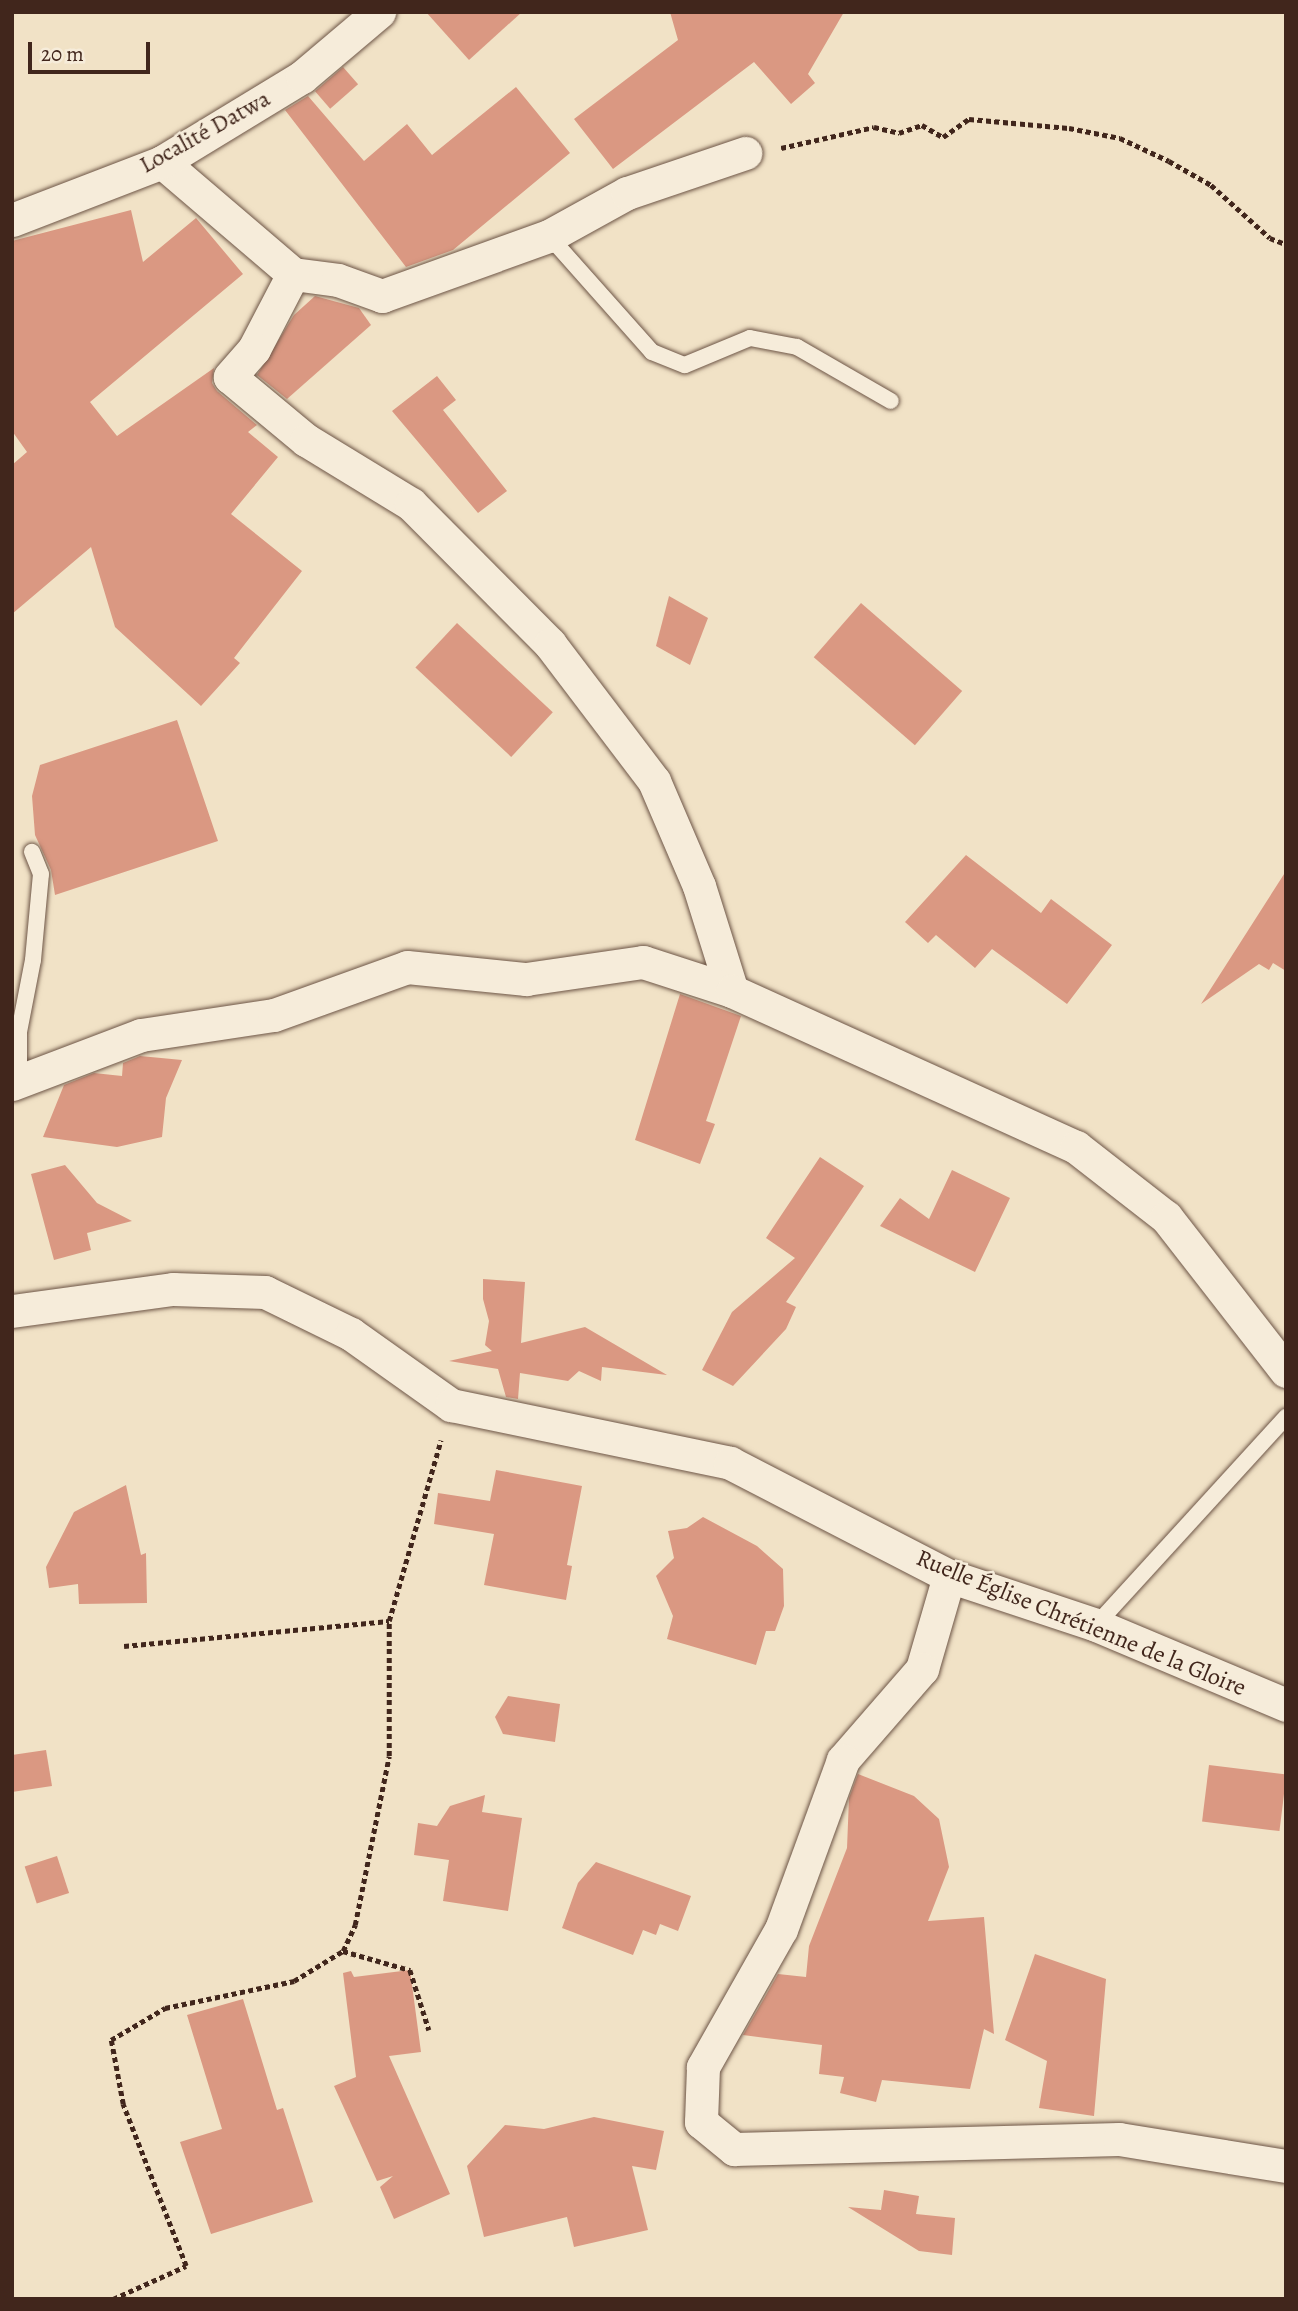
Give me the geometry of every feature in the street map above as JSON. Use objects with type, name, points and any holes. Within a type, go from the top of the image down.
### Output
[{"type":"street","name":"Localité Datwa","points":[[12,220],[162,162],[302,77],[379,12]]},
{"type":"street","points":[[162,162],[293,274],[338,280],[383,296],[549,236],[627,193],[745,153]]},
{"type":"street","points":[[293,274],[254,349],[230,377],[306,440],[411,504],[550,644],[654,781],[699,886],[732,991]]},
{"type":"street","points":[[16,1082],[141,1035],[274,1015],[407,967],[526,979],[643,962],[732,991],[1076,1147],[1166,1217],[1286,1371]]},
{"type":"street","name":"Ruelle Église Chrétienne de la Gloire","points":[[12,1311],[173,1289],[265,1292],[351,1334],[451,1405],[730,1463],[949,1576],[1096,1625],[1286,1705]]},
{"type":"street","points":[[949,1576],[922,1670],[843,1760],[781,1929],[703,2067],[701,2122],[734,2149],[1119,2139],[1286,2166]]},
{"type":"lane","points":[[549,236],[652,352],[685,365],[750,338],[797,347],[891,401]]},
{"type":"lane","points":[[16,1082],[19,1032],[33,960],[41,874],[32,852]]},
{"type":"lane","points":[[1096,1625],[1286,1417]]},
{"type":"path","points":[[745,153],[874,127],[900,133],[922,125],[943,137],[969,119],[1069,128],[1120,138],[1169,161],[1211,184],[1269,238],[1286,244]]},
{"type":"path","points":[[113,2299],[186,2266],[123,2104],[111,2040],[164,2008],[295,1981],[343,1951],[355,1925],[389,1756],[389,1621],[451,1405]]},
{"type":"path","points":[[124,1646],[389,1621]]},
{"type":"path","points":[[343,1951],[410,1970],[429,2029]]},
{"type":"building","points":[[426,12],[522,12],[469,60]]},
{"type":"building","points":[[670,12],[844,12],[808,74],[815,83],[791,104],[754,62],[613,169],[574,119],[678,40]]},
{"type":"building","points":[[343,67],[358,84],[330,109],[315,91]]},
{"type":"building","points":[[516,87],[570,153],[453,250],[406,267],[285,110],[308,96],[364,161],[407,124],[432,155]]},
{"type":"building","points":[[131,210],[143,262],[196,218],[243,274],[90,402],[117,436],[214,368],[212,383],[217,391],[257,425],[248,432],[278,457],[231,514],[302,571],[234,658],[240,663],[201,706],[115,627],[91,547],[12,614],[12,465],[27,452],[12,431],[12,241]]},
{"type":"building","points":[[315,296],[359,308],[371,325],[287,399],[257,375],[294,315]]},
{"type":"building","points":[[437,376],[456,400],[443,410],[507,491],[478,513],[392,411]]},
{"type":"building","points":[[669,596],[708,618],[690,665],[656,646]]},
{"type":"building","points":[[861,603],[962,691],[915,745],[814,657]]},
{"type":"building","points":[[457,623],[553,712],[511,757],[415,668]]},
{"type":"building","points":[[177,720],[218,841],[55,895],[51,870],[35,835],[32,796],[40,765]]},
{"type":"building","points":[[966,855],[1041,913],[1051,899],[1112,945],[1067,1004],[992,949],[975,968],[936,935],[928,943],[905,922]]},
{"type":"building","points":[[1286,871],[1286,971],[1273,963],[1269,970],[1259,964],[1201,1004]]},
{"type":"building","points":[[680,994],[741,1016],[706,1121],[715,1124],[700,1164],[635,1140]]},
{"type":"building","points":[[140,1056],[182,1060],[166,1098],[162,1137],[117,1147],[43,1137],[64,1085],[94,1073],[122,1076],[123,1063]]},
{"type":"building","points":[[820,1157],[864,1186],[786,1302],[796,1307],[786,1329],[733,1386],[702,1370],[732,1312],[795,1258],[766,1238]]},
{"type":"building","points":[[65,1165],[97,1203],[132,1221],[87,1233],[91,1250],[54,1260],[31,1174]]},
{"type":"building","points":[[952,1170],[1010,1198],[975,1272],[880,1226],[900,1198],[929,1219]]},
{"type":"building","points":[[483,1279],[525,1282],[521,1343],[585,1327],[667,1375],[602,1367],[601,1381],[579,1371],[568,1381],[520,1373],[518,1399],[506,1397],[498,1369],[449,1361],[492,1351],[485,1345],[489,1321],[483,1299]]},
{"type":"building","points":[[496,1470],[582,1486],[567,1565],[572,1566],[566,1600],[484,1585],[494,1534],[434,1524],[438,1493],[490,1501]]},
{"type":"building","points":[[126,1485],[141,1555],[146,1553],[147,1603],[79,1604],[78,1584],[49,1588],[46,1567],[74,1512]]},
{"type":"building","points":[[703,1517],[757,1546],[783,1569],[784,1606],[775,1631],[766,1631],[756,1665],[667,1639],[673,1616],[656,1576],[674,1558],[668,1531],[687,1528]]},
{"type":"building","points":[[508,1696],[560,1704],[555,1742],[503,1734],[495,1717]]},
{"type":"building","points":[[46,1750],[52,1786],[12,1792],[12,1755]]},
{"type":"building","points":[[1209,1765],[1286,1774],[1279,1831],[1202,1822]]},
{"type":"building","points":[[858,1774],[914,1796],[939,1819],[949,1867],[928,1921],[984,1917],[994,2034],[984,2029],[970,2089],[882,2080],[876,2102],[840,2093],[844,2077],[819,2074],[822,2045],[743,2035],[778,1974],[806,1977],[809,1946],[847,1848],[849,1798]]},
{"type":"building","points":[[485,1795],[482,1812],[522,1818],[508,1911],[443,1901],[449,1860],[414,1855],[418,1823],[437,1826],[450,1806]]},
{"type":"building","points":[[57,1856],[69,1893],[37,1904],[25,1867]]},
{"type":"building","points":[[596,1862],[691,1896],[678,1931],[660,1924],[656,1935],[643,1930],[633,1955],[562,1928],[578,1883]]},
{"type":"building","points":[[1035,1954],[1106,1979],[1094,2116],[1039,2108],[1047,2061],[1005,2040]]},
{"type":"building","points":[[410,1970],[421,2052],[389,2056],[450,2194],[394,2219],[380,2187],[393,2176],[377,2181],[334,2086],[356,2077],[343,1973],[351,1971],[354,1977]]},
{"type":"building","points":[[243,1999],[277,2110],[283,2108],[313,2202],[211,2234],[180,2142],[222,2129],[187,2015]]},
{"type":"building","points":[[594,2117],[664,2131],[656,2170],[632,2166],[648,2230],[574,2247],[567,2217],[484,2237],[467,2166],[505,2125],[544,2129]]},
{"type":"building","points":[[884,2190],[919,2196],[916,2214],[955,2218],[952,2255],[919,2251],[848,2207],[881,2210]]}]
